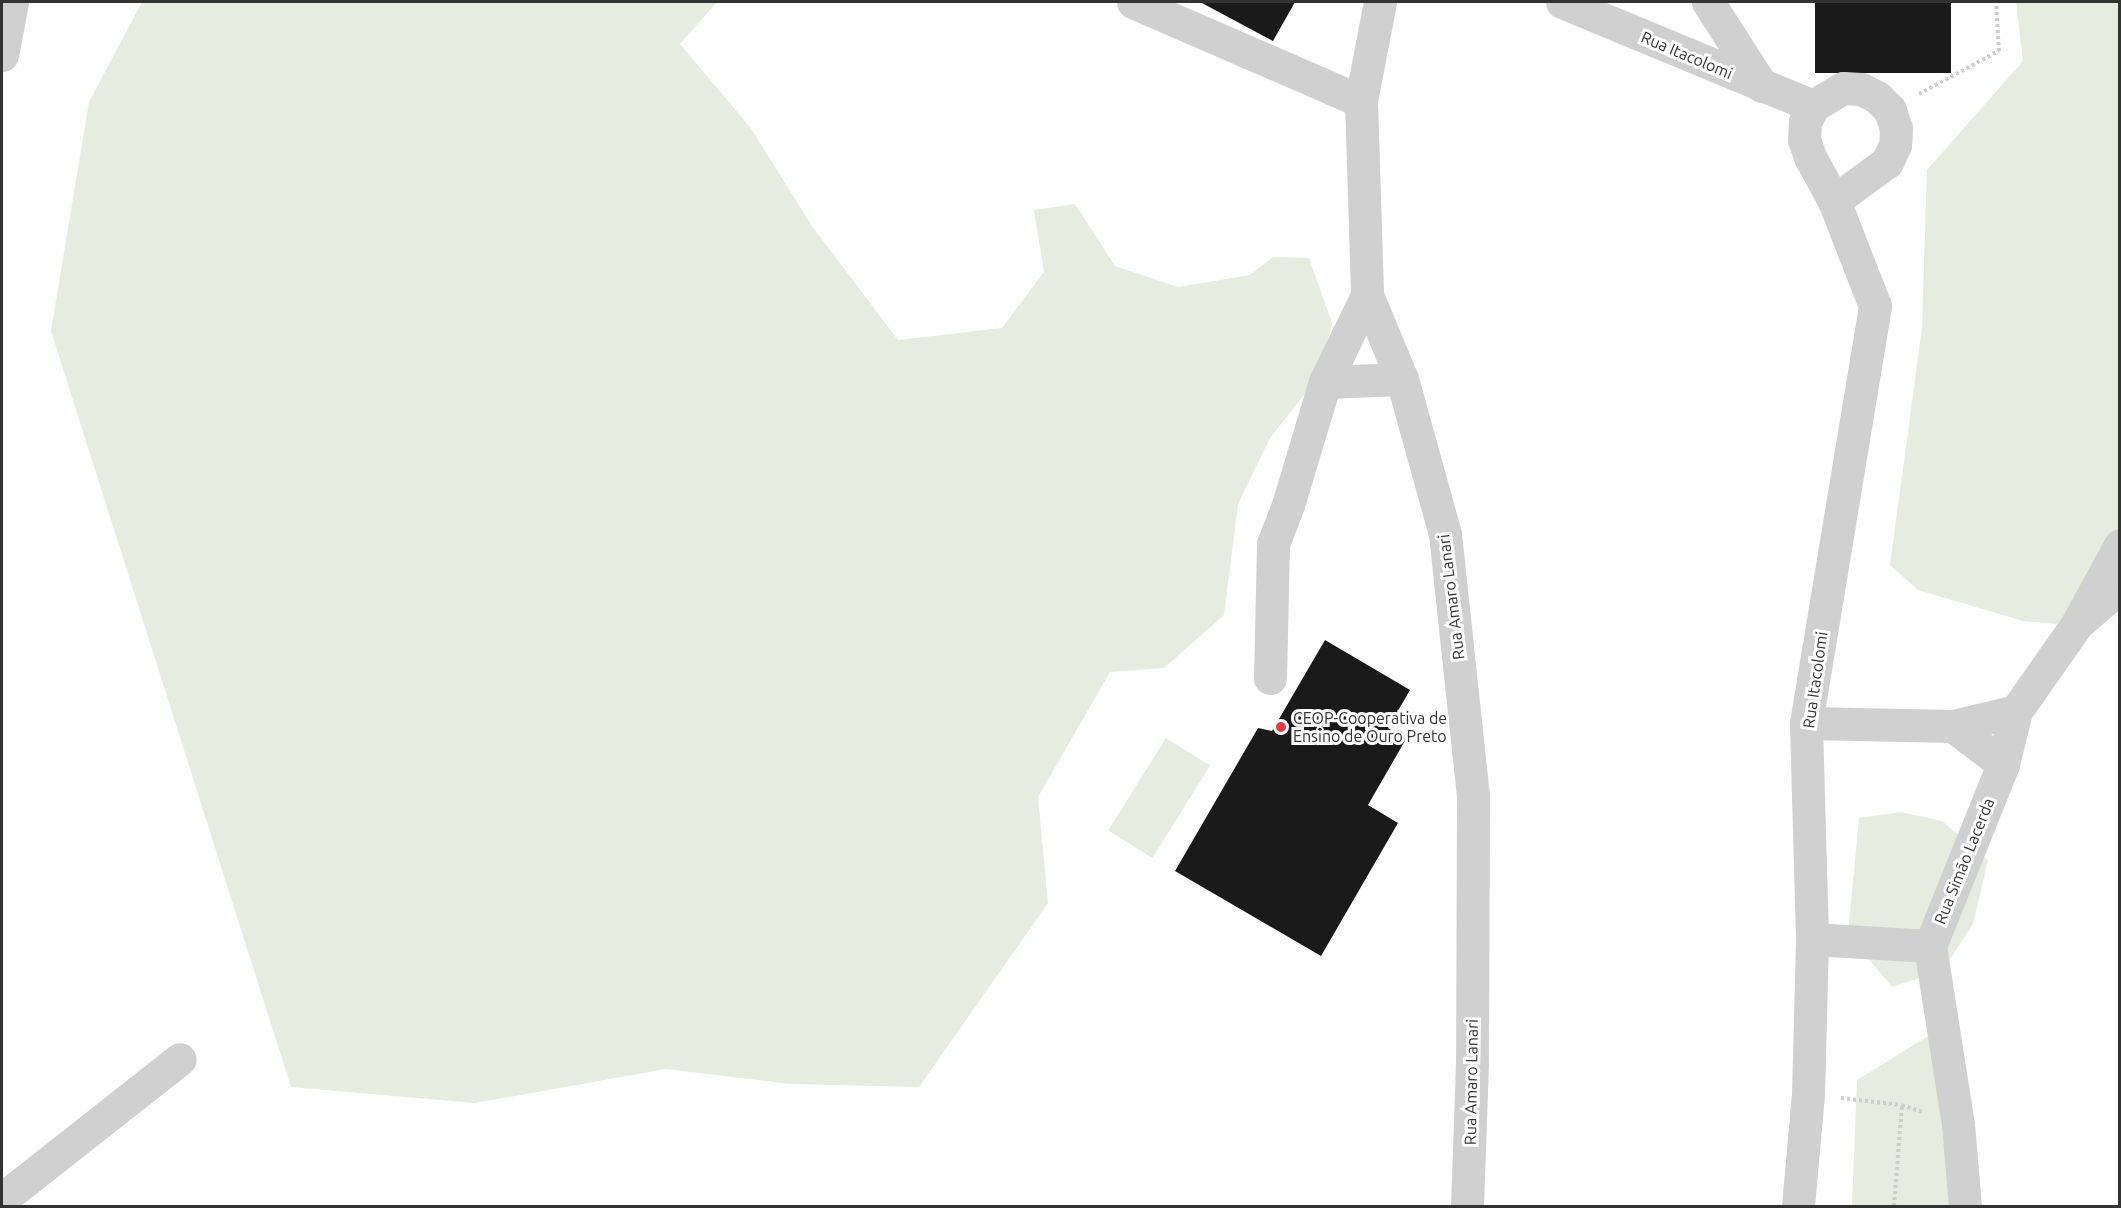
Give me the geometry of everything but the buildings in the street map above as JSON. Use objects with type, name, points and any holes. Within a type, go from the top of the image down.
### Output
[{"type":"street","points":[[2,55],[12,2]]},
{"type":"street","points":[[1133,2],[1361,101]]},
{"type":"street","name":"Rua Amaro Lanari","points":[[1380,2],[1361,101],[1367,295],[1402,379],[1445,534],[1473,795],[1472,1063],[1467,1206]]},
{"type":"street","name":"Rua Itacolomi","points":[[1562,2],[1762,87],[1813,106],[1805,122],[1804,141],[1834,201],[1875,306],[1806,723],[1812,939],[1808,1094],[1798,1206]]},
{"type":"street","points":[[1708,2],[1762,87]]},
{"type":"street","points":[[1813,106],[1843,88],[1861,89],[1877,97],[1890,110],[1896,128],[1895,145],[1887,162],[1834,201]]},
{"type":"street","points":[[1270,678],[1273,544],[1288,505],[1325,382],[1367,295]]},
{"type":"street","points":[[1325,382],[1402,379]]},
{"type":"street","name":"Rua Simão Lacerda","points":[[1965,1206],[1958,1125],[1930,946],[2003,764],[2016,711],[2077,624],[2120,545]]},
{"type":"street","points":[[2077,624],[2120,587]]},
{"type":"street","points":[[1806,723],[1953,726],[2016,711]]},
{"type":"street","points":[[1953,726],[2003,764]]},
{"type":"street","points":[[1812,939],[1930,946]]},
{"type":"street","points":[[2,1199],[180,1059]]},
{"type":"path","points":[[1890,110],[1999,51],[1996,2]]},
{"type":"path","points":[[1808,1094],[1902,1105],[1958,1125]]},
{"type":"path","points":[[1894,1206],[1902,1105]]},
{"type":"shaded area","points":[[142,2],[717,2],[680,44],[750,127],[812,226],[898,340],[1002,328],[1044,272],[1034,210],[1075,204],[1115,266],[1178,287],[1250,275],[1273,257],[1309,258],[1332,323],[1319,376],[1270,438],[1238,504],[1224,615],[1164,668],[1110,672],[1038,797],[1048,903],[919,1087],[790,1084],[666,1069],[475,1103],[291,1087],[51,331],[89,102]]},
{"type":"shaded area","points":[[2016,2],[2119,2],[2119,549],[2079,616],[2055,624],[2023,621],[1918,590],[1890,565],[1922,328],[1927,170],[2023,61]]},
{"type":"shaded area","points":[[1166,738],[1210,766],[1152,858],[1108,830]]},
{"type":"shaded area","points":[[1901,812],[1942,821],[1988,860],[1973,924],[1943,970],[1892,987],[1848,934],[1859,818]]},
{"type":"shaded area","points":[[1930,1035],[1952,1206],[1852,1206],[1857,1080]]},
{"type":"place","name":"CEOP-Cooperativa de Ensino de Ouro Preto","points":[[1281,727]]}]
